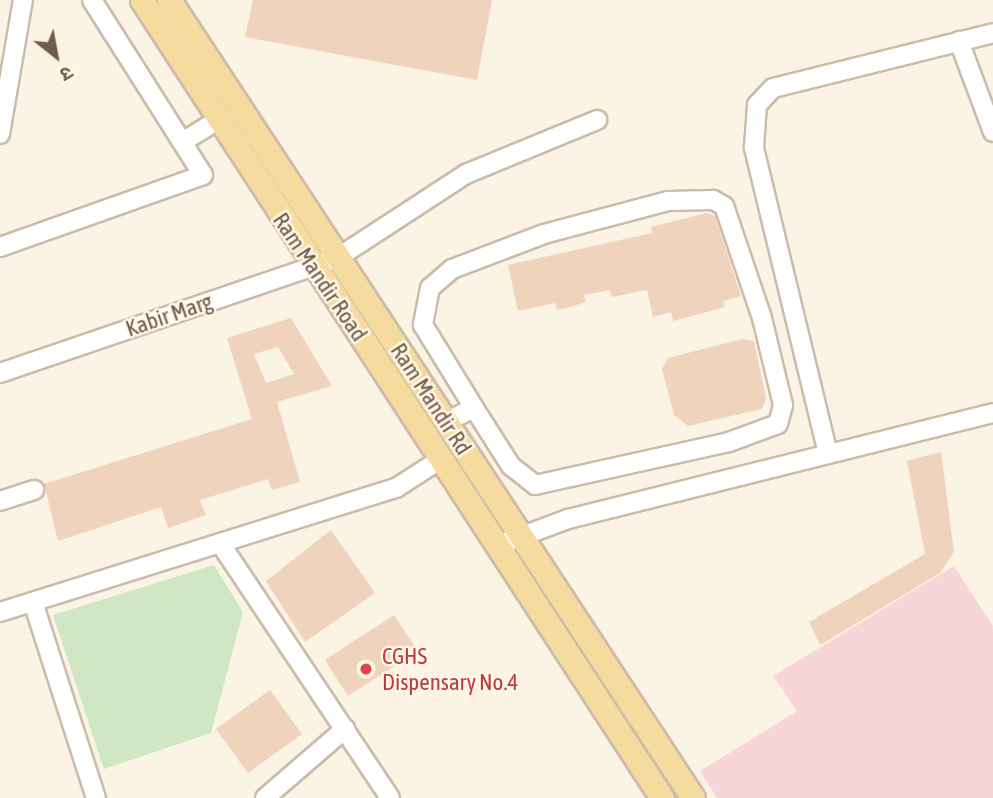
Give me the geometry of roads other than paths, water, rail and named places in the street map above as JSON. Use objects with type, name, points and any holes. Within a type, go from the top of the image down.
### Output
[{"type":"main road","name":"Ram Mandir Road","points":[[142,0],[218,121],[662,798]]},
{"type":"main road","name":"Ram Mandir Rd","points":[[169,0],[693,798]]},
{"type":"main road","points":[[218,121],[239,107]]},
{"type":"street","points":[[0,134],[23,0]]},
{"type":"street","points":[[0,247],[199,179],[202,171],[92,0]]},
{"type":"street","points":[[828,454],[754,147],[757,105],[773,88],[993,33]]},
{"type":"street","points":[[959,41],[993,132]]},
{"type":"street","name":"Kabir Marg","points":[[0,373],[337,258],[466,174],[597,120]]},
{"type":"street","points":[[184,141],[218,121]]},
{"type":"street","points":[[713,200],[724,206],[762,318],[783,405],[778,424],[729,442],[535,485],[511,466],[474,408],[423,324],[430,288],[452,269],[544,234],[668,201],[713,200]]},
{"type":"street","points":[[446,422],[474,408]]},
{"type":"street","points":[[496,546],[519,533],[993,413]]},
{"type":"street","points":[[0,612],[396,488],[441,459]]},
{"type":"street","points":[[0,501],[34,490]]},
{"type":"street","points":[[220,543],[390,798]]},
{"type":"street","points":[[33,602],[96,798]]},
{"type":"street","points":[[265,798],[345,729]]},
{"type":"place","name":"CGHS Dispensary No.4","points":[[366,669]]}]
